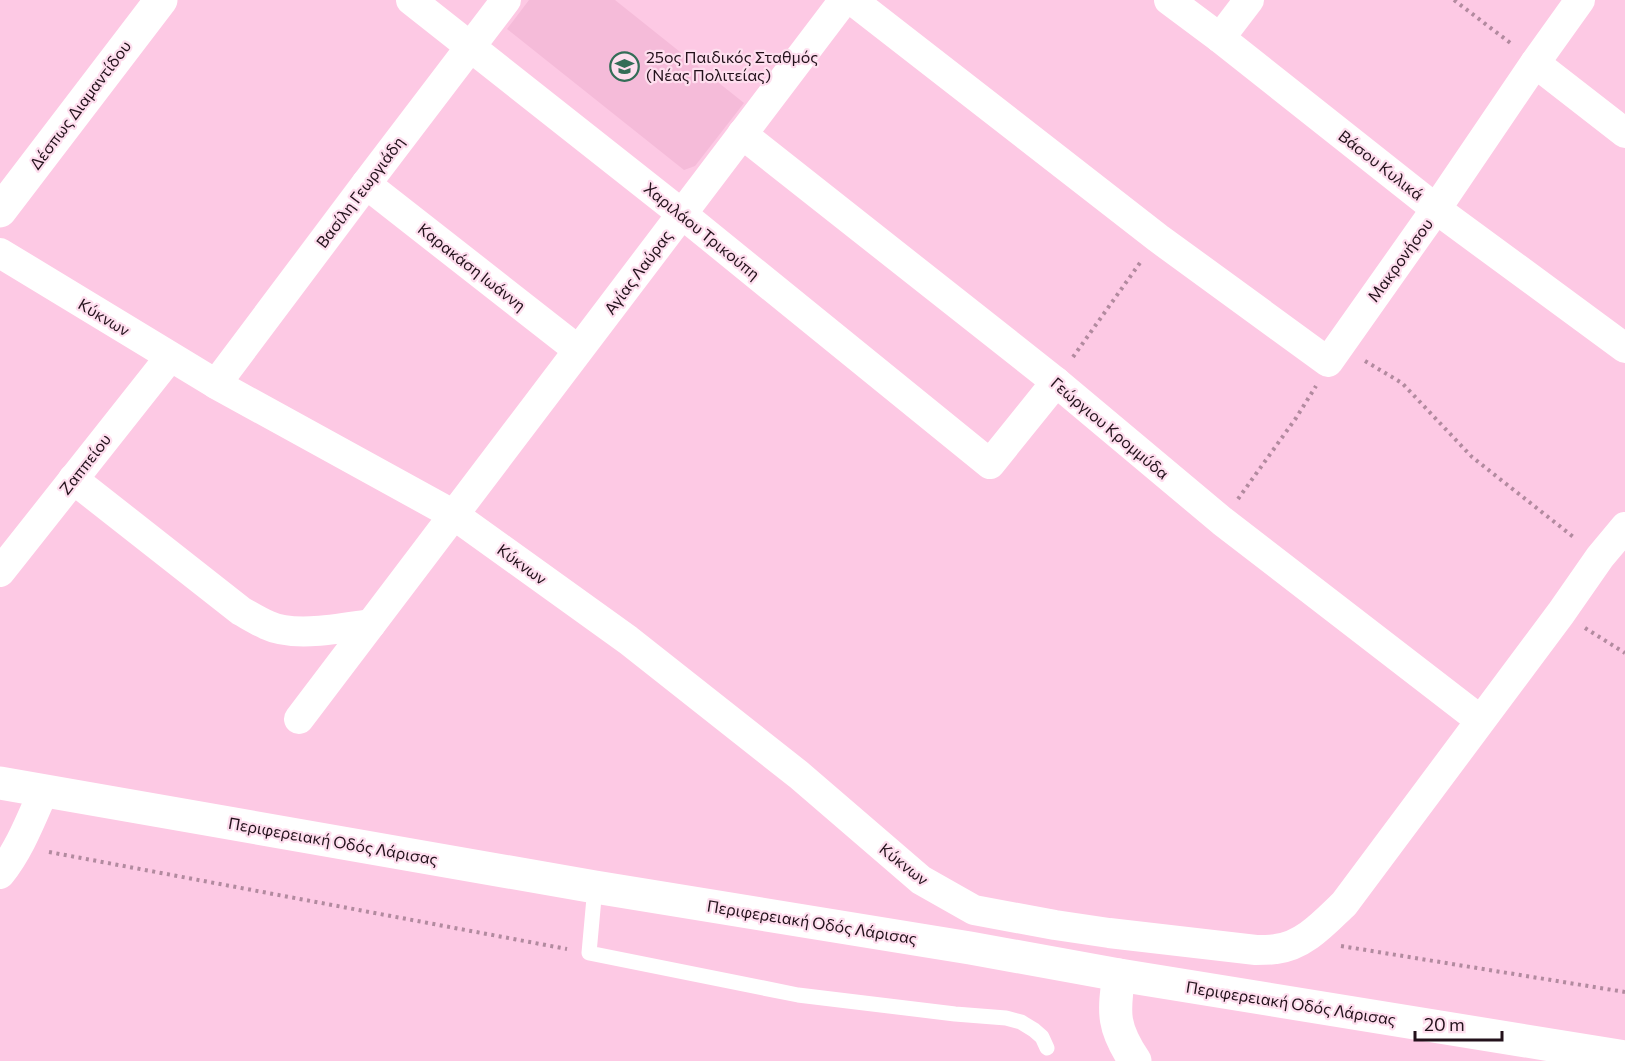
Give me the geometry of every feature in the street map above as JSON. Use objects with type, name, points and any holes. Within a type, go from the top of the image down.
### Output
[{"type":"main road","name":"Δέσπως Διαμαντίδου","points":[[0,211],[161,0]]},
{"type":"main road","name":"Περιφερειακή Οδός Λάρισας","points":[[0,783],[595,887],[1625,1057]]},
{"type":"main road","points":[[1119,975],[1115,1002],[1117,1025],[1124,1044],[1135,1061]]},
{"type":"street","name":"Χαριλάου Τρικούπη","points":[[411,0],[682,214],[990,464],[1056,382]]},
{"type":"street","name":"Βασίλη Γεωργιάδη","points":[[216,384],[506,0]]},
{"type":"street","name":"Αγίας Λαύρας","points":[[299,719],[844,0]]},
{"type":"street","points":[[852,0],[1158,238],[1333,353]]},
{"type":"street","name":"Βάσου Κυλικά","points":[[1169,0],[1436,209],[1625,348]]},
{"type":"street","points":[[1220,38],[1249,0]]},
{"type":"street","name":"Μακρονήσου","points":[[1333,353],[1436,209],[1580,0]]},
{"type":"street","points":[[1535,63],[1625,133]]},
{"type":"street","name":"Γεώργιου Κρομμύδα","points":[[742,134],[1056,382],[1222,521],[1480,720]]},
{"type":"street","name":"Καρακάση Ιωάννη","points":[[366,184],[578,350]]},
{"type":"street","name":"Κύκνων","points":[[0,253],[216,384],[454,515],[628,640],[799,775],[921,880],[974,910],[1109,933],[1256,950],[1278,949],[1299,942]]},
{"type":"street","name":"Ζαππείου","points":[[0,572],[170,357]]},
{"type":"street","points":[[74,479],[241,611],[268,626],[297,632],[371,624]]},
{"type":"street","points":[[1299,942],[1321,926],[1344,904],[1561,613],[1600,557],[1625,527]]},
{"type":"street","points":[[0,874],[19,847],[44,790]]},
{"type":"street","points":[[970,948],[974,910]]},
{"type":"lane","points":[[595,887],[589,953],[798,995],[1005,1018],[1021,1022],[1034,1030],[1042,1037],[1047,1048]]},
{"type":"path","points":[[1454,0],[1535,63]]},
{"type":"path","points":[[1056,382],[1158,238]]},
{"type":"path","points":[[1222,521],[1296,418],[1333,353],[1402,383],[1472,458],[1600,557]]},
{"type":"path","points":[[1561,613],[1625,652]]},
{"type":"path","points":[[19,847],[589,953]]},
{"type":"path","points":[[1299,942],[1334,945],[1625,992]]},
{"type":"shaded area","name":"25ος Παιδικός Σταθμός (Νέας Πολιτείας)","points":[[529,0],[615,0],[744,103],[695,166],[684,170],[507,29]]},
{"type":"place","name":"25ος Παιδικός Σταθμός (Νέας Πολιτείας)","points":[[625,66]]}]
